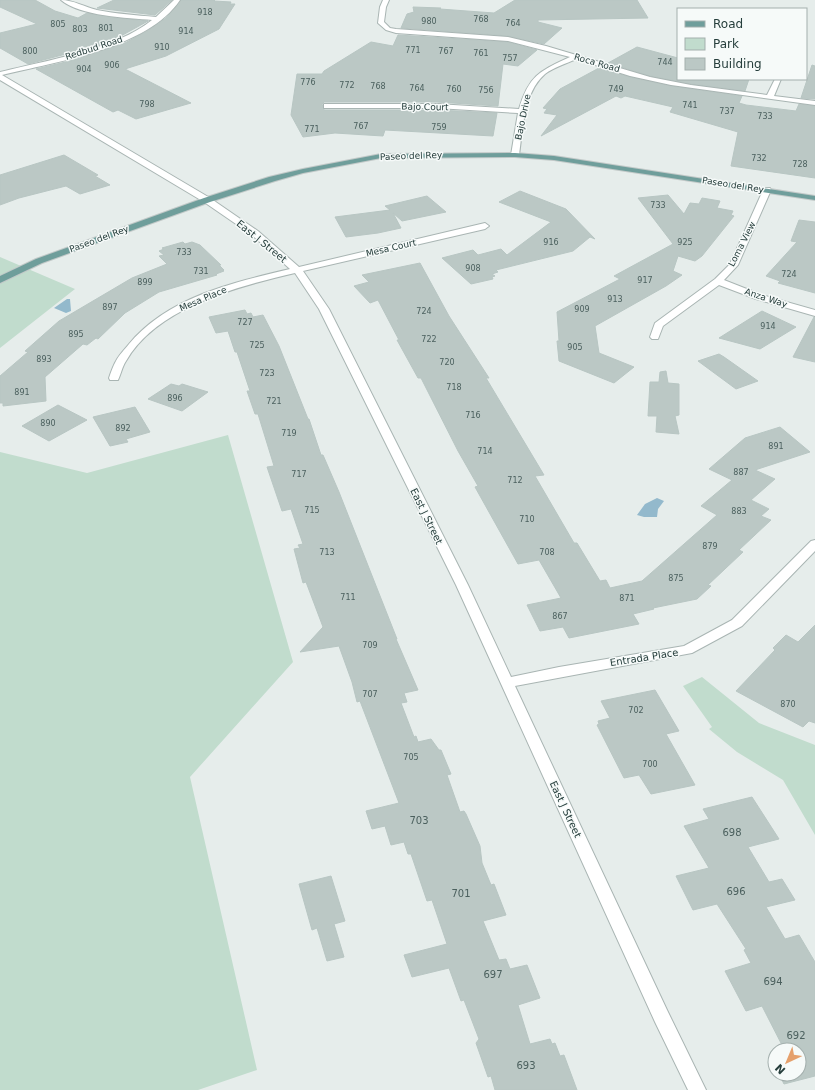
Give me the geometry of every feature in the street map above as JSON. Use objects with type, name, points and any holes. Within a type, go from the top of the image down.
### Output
[{"type":"main road","name":"Paseo del Rey","points":[[0,280],[39,261],[207,200],[272,179],[303,171],[381,156],[516,154],[605,165],[815,198]]},
{"type":"street","points":[[64,0],[81,7],[100,12],[158,19]]},
{"type":"street","name":"Redbud Road","points":[[0,75],[106,45],[127,37],[158,19],[176,0]]},
{"type":"street","name":"Roca Road","points":[[386,0],[380,23],[388,29],[403,32],[488,36],[507,39],[543,47],[649,78],[693,88],[815,103]]},
{"type":"street","name":"Bajo Drive","points":[[516,154],[522,111],[530,87],[543,73],[575,57]]},
{"type":"street","name":"East J Street","points":[[0,75],[207,200],[255,233],[298,271],[324,309],[462,585],[652,997],[697,1090]]},
{"type":"street","points":[[770,97],[778,80]]},
{"type":"street","name":"Bajo Court","points":[[327,106],[437,106],[522,111]]},
{"type":"street","name":"Loma View","points":[[655,337],[658,324],[718,281],[734,264],[767,190]]},
{"type":"street","name":"Mesa Court","points":[[298,271],[485,226]]},
{"type":"street","name":"Mesa Place","points":[[114,378],[122,360],[140,338],[158,322],[188,304],[218,291],[252,281],[298,271]]},
{"type":"street","name":"Anza Way","points":[[718,281],[759,297],[815,313]]},
{"type":"street","name":"Entrada Place","points":[[507,683],[687,650],[737,623],[815,544]]},
{"type":"green space","points":[[0,257],[75,289],[0,348]]},
{"type":"green space","points":[[228,435],[293,662],[190,777],[257,1070],[198,1090],[0,1090],[0,452],[87,473]]},
{"type":"green space","points":[[702,677],[759,723],[815,745],[815,835],[783,780],[737,752],[709,729],[712,727],[683,686]]},
{"type":"water","points":[[67,299],[70,299],[71,311],[66,313],[54,308]]},
{"type":"water","points":[[657,498],[664,501],[658,509],[657,517],[644,517],[637,515],[645,504]]},
{"type":"building","points":[[0,0],[35,0],[55,11],[78,18],[87,13],[148,21],[119,37],[100,45],[28,64],[0,48],[0,33],[37,24],[0,7]]},
{"type":"building","points":[[114,0],[172,0],[155,15],[97,8]]},
{"type":"building","points":[[181,0],[215,0],[214,1],[231,2],[230,4],[235,4],[219,29],[166,56],[125,69],[191,103],[136,119],[118,110],[113,112],[36,69],[74,60],[125,43],[147,31],[166,18]]},
{"type":"building","points":[[515,0],[637,0],[648,18],[538,20],[538,22],[562,28],[544,44],[508,36],[401,28],[407,14],[414,12],[413,7],[494,13]]},
{"type":"building","points":[[398,35],[508,42],[537,50],[518,66],[503,64],[498,106],[437,102],[324,102],[322,104],[324,110],[437,110],[497,113],[493,136],[385,130],[383,136],[335,133],[303,137],[291,115],[297,74],[322,74],[324,71],[371,42],[393,46]]},
{"type":"building","points":[[637,47],[677,58],[677,80],[749,80],[745,91],[691,84],[650,76],[608,63]]},
{"type":"building","points":[[812,65],[815,66],[815,99],[801,98]]},
{"type":"building","points":[[599,68],[630,77],[671,86],[742,96],[739,103],[746,105],[796,111],[799,104],[815,106],[815,178],[731,166],[738,132],[670,112],[673,107],[625,96],[621,98],[616,96],[541,136],[557,115],[544,113],[547,109],[543,108],[560,89]]},
{"type":"building","points":[[64,155],[98,175],[95,176],[110,185],[80,194],[66,186],[19,198],[0,205],[0,175]]},
{"type":"building","points":[[520,191],[566,209],[595,239],[590,237],[573,251],[496,270],[498,272],[492,274],[495,276],[492,277],[493,279],[471,284],[442,258],[473,250],[478,255],[501,249],[507,255],[551,222],[499,202]]},
{"type":"building","points":[[668,195],[684,214],[690,203],[699,204],[702,198],[720,201],[717,208],[733,211],[731,215],[734,216],[702,256],[695,261],[678,256],[673,271],[682,275],[666,286],[595,326],[599,353],[634,367],[614,383],[559,361],[557,312],[620,279],[614,276],[673,244],[638,198]]},
{"type":"building","points":[[427,196],[446,212],[402,221],[393,213],[401,228],[378,233],[346,237],[335,217],[390,210],[385,206]]},
{"type":"building","points":[[799,220],[815,222],[815,293],[778,283],[780,281],[766,276],[797,242],[791,241]]},
{"type":"building","points":[[183,242],[185,244],[192,242],[200,245],[221,265],[219,265],[224,271],[216,274],[217,275],[159,292],[125,313],[98,339],[96,338],[87,345],[83,344],[45,377],[46,401],[3,406],[3,403],[0,403],[0,376],[28,352],[25,351],[59,321],[132,278],[167,264],[159,256],[164,255],[159,251],[164,249],[162,248]]},
{"type":"building","points":[[420,263],[449,316],[489,378],[486,378],[544,475],[535,476],[574,543],[577,543],[600,581],[606,580],[610,588],[642,581],[717,515],[701,506],[732,480],[709,469],[745,438],[780,427],[810,452],[755,470],[775,479],[751,500],[769,509],[761,516],[771,520],[739,550],[743,552],[708,585],[711,586],[697,599],[653,608],[654,609],[633,614],[639,624],[569,638],[563,627],[540,631],[527,605],[561,598],[539,560],[518,564],[475,487],[478,486],[458,451],[421,378],[418,378],[397,340],[399,340],[378,300],[370,303],[354,286],[369,282],[362,275]]},
{"type":"building","points":[[245,310],[247,314],[251,313],[253,317],[263,315],[279,346],[309,419],[321,455],[323,455],[339,492],[396,639],[418,690],[404,693],[407,702],[401,703],[414,737],[416,736],[418,742],[431,739],[439,750],[441,750],[451,774],[447,775],[460,812],[464,811],[466,814],[480,846],[482,863],[491,885],[494,884],[506,915],[483,921],[499,960],[506,959],[510,969],[527,965],[540,998],[518,1005],[530,1044],[550,1039],[552,1044],[555,1043],[560,1056],[564,1055],[577,1090],[495,1090],[491,1076],[488,1077],[476,1043],[479,1039],[464,1000],[461,1001],[449,968],[412,977],[404,955],[447,944],[432,900],[427,901],[411,854],[408,854],[404,842],[391,845],[385,826],[372,829],[366,811],[399,803],[360,701],[357,702],[352,682],[339,646],[300,652],[323,627],[306,582],[303,583],[294,549],[300,548],[298,545],[303,544],[291,509],[282,511],[267,467],[274,466],[258,414],[255,414],[247,391],[250,391],[237,352],[235,352],[228,331],[216,333],[209,317]]},
{"type":"building","points":[[762,311],[796,327],[760,349],[719,338]]},
{"type":"building","points":[[814,317],[815,362],[793,357]]},
{"type":"building","points":[[719,354],[758,381],[736,389],[698,361]]},
{"type":"building","points":[[666,371],[668,383],[679,384],[679,415],[675,416],[679,434],[656,432],[657,416],[648,416],[650,382],[659,382],[660,372]]},
{"type":"building","points":[[171,384],[179,386],[182,384],[208,392],[182,411],[148,399]]},
{"type":"building","points":[[58,405],[87,420],[49,441],[22,426]]},
{"type":"building","points":[[135,407],[150,432],[126,439],[128,442],[110,446],[93,417]]},
{"type":"building","points":[[815,625],[815,723],[809,721],[803,727],[736,691],[775,650],[773,648],[786,635],[798,642]]},
{"type":"building","points":[[655,690],[679,731],[666,734],[695,785],[651,794],[639,775],[624,778],[597,725],[599,724],[598,721],[610,718],[601,701]]},
{"type":"building","points":[[752,797],[779,839],[748,847],[769,882],[782,879],[795,900],[766,907],[785,939],[799,935],[815,962],[815,1076],[807,1078],[807,1042],[780,1042],[762,1006],[746,1011],[725,971],[751,963],[744,950],[746,949],[717,904],[693,910],[676,876],[709,868],[684,826],[709,819],[703,809]]},
{"type":"building","points":[[331,876],[345,921],[334,924],[344,957],[327,961],[317,928],[312,930],[299,884]]}]
